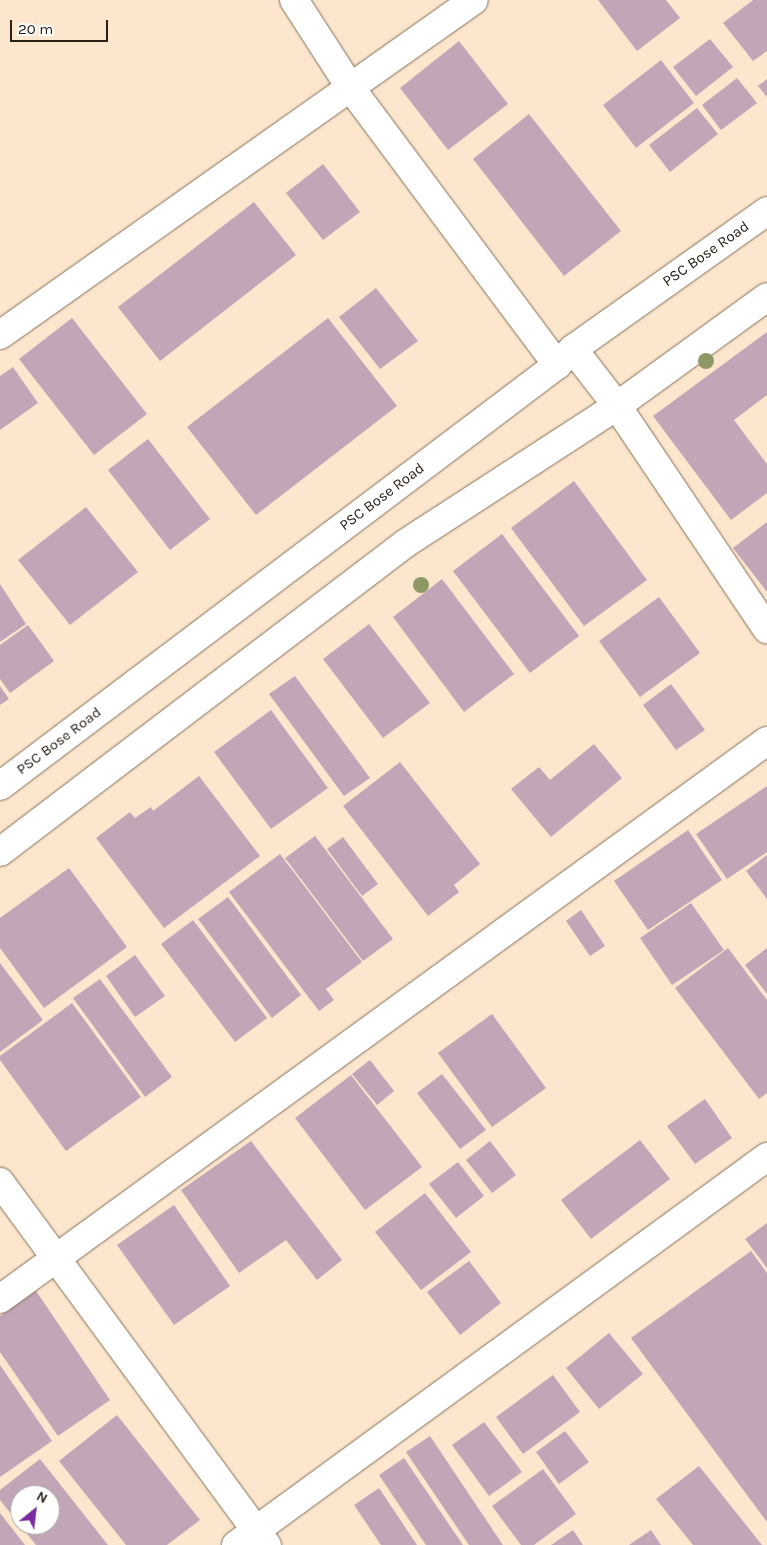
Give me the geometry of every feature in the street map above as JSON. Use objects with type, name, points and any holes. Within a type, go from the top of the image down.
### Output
[{"type":"street","points":[[294,0],[350,87],[565,357],[618,406],[767,629]]},
{"type":"street","points":[[0,335],[474,0]]},
{"type":"street","name":"PSC Bose Road","points":[[0,786],[565,357],[767,211]]},
{"type":"street","points":[[0,852],[406,543],[618,406],[767,297]]},
{"type":"street","points":[[0,1299],[767,740]]},
{"type":"street","points":[[0,1182],[253,1540],[767,1157]]},
{"type":"building","points":[[598,0],[666,0],[680,18],[637,51]]},
{"type":"building","points":[[753,0],[767,0],[767,51],[753,61],[723,23]]},
{"type":"building","points":[[710,39],[733,67],[696,96],[673,67]]},
{"type":"building","points":[[459,41],[508,104],[448,150],[400,88]]},
{"type":"building","points":[[661,60],[694,103],[636,148],[603,105]]},
{"type":"building","points":[[737,78],[757,103],[721,130],[702,105]]},
{"type":"building","points":[[767,79],[767,97],[758,86]]},
{"type":"building","points":[[697,108],[718,134],[670,172],[649,145]]},
{"type":"building","points":[[529,114],[621,231],[564,276],[473,159]]},
{"type":"building","points":[[323,164],[360,212],[323,240],[286,193]]},
{"type":"building","points":[[254,202],[296,255],[160,361],[118,307]]},
{"type":"building","points":[[376,288],[418,341],[380,369],[339,317]]},
{"type":"building","points":[[72,318],[147,414],[94,455],[19,359]]},
{"type":"building","points":[[328,318],[397,406],[256,515],[187,427]]},
{"type":"building","points":[[767,332],[767,395],[734,420],[767,464],[767,493],[731,520],[653,416]]},
{"type":"building","points":[[13,367],[38,403],[0,430],[0,376]]},
{"type":"building","points":[[148,439],[210,519],[170,550],[108,470]]},
{"type":"building","points":[[574,481],[647,580],[584,626],[511,528]]},
{"type":"building","points":[[86,507],[138,572],[70,625],[18,560]]},
{"type":"building","points":[[767,522],[767,592],[733,548]]},
{"type":"building","points":[[502,534],[579,636],[530,673],[453,571]]},
{"type":"building","points":[[442,579],[514,674],[464,712],[393,617]]},
{"type":"building","points":[[0,584],[26,624],[0,642]]},
{"type":"building","points":[[659,597],[700,653],[640,697],[599,641]]},
{"type":"building","points":[[369,624],[430,703],[383,738],[323,659]]},
{"type":"building","points":[[28,625],[54,661],[10,693],[0,679],[0,645]]},
{"type":"building","points":[[295,676],[370,778],[344,796],[269,694]]},
{"type":"building","points":[[671,684],[705,730],[676,750],[643,705]]},
{"type":"building","points":[[0,686],[9,699],[0,705]]},
{"type":"building","points":[[271,710],[328,788],[271,829],[214,752]]},
{"type":"building","points":[[594,744],[622,778],[551,837],[511,789],[539,767],[550,780]]},
{"type":"building","points":[[400,762],[480,864],[454,885],[459,892],[428,916],[343,806]]},
{"type":"building","points":[[199,776],[260,856],[164,928],[96,838],[130,812],[135,818],[151,807],[153,811]]},
{"type":"building","points":[[767,786],[767,852],[727,879],[696,834]]},
{"type":"building","points":[[688,830],[722,880],[648,930],[614,881]]},
{"type":"building","points":[[315,836],[393,939],[363,961],[285,858]]},
{"type":"building","points":[[343,837],[378,884],[362,896],[327,849]]},
{"type":"building","points":[[280,854],[362,962],[326,989],[334,1000],[319,1011],[229,892]]},
{"type":"building","points":[[767,855],[767,899],[746,871]]},
{"type":"building","points":[[69,868],[127,947],[44,1008],[0,948],[0,918]]},
{"type":"building","points":[[228,897],[301,995],[272,1018],[198,919]]},
{"type":"building","points":[[691,903],[724,950],[672,985],[640,938]]},
{"type":"building","points":[[581,910],[605,946],[590,956],[566,921]]},
{"type":"building","points":[[193,920],[267,1018],[235,1042],[161,944]]},
{"type":"building","points":[[728,948],[767,1000],[767,1093],[759,1099],[675,988]]},
{"type":"building","points":[[767,948],[767,994],[745,965]]},
{"type":"building","points":[[135,955],[165,996],[135,1017],[106,976]]},
{"type":"building","points":[[0,963],[43,1020],[0,1052]]},
{"type":"building","points":[[100,979],[172,1077],[145,1097],[73,998]]},
{"type":"building","points":[[72,1003],[141,1097],[66,1151],[0,1060],[0,1056]]},
{"type":"building","points":[[492,1014],[546,1088],[492,1127],[438,1053]]},
{"type":"building","points":[[370,1060],[394,1091],[377,1105],[352,1074]]},
{"type":"building","points":[[442,1074],[486,1130],[460,1149],[417,1093]]},
{"type":"building","points":[[351,1075],[422,1167],[365,1210],[295,1118]]},
{"type":"building","points":[[705,1099],[732,1138],[695,1164],[667,1126]]},
{"type":"building","points":[[640,1140],[670,1179],[591,1239],[561,1200]]},
{"type":"building","points":[[251,1141],[342,1260],[317,1280],[286,1240],[239,1273],[181,1190]]},
{"type":"building","points":[[490,1141],[516,1175],[492,1193],[466,1160]]},
{"type":"building","points":[[458,1162],[484,1196],[456,1218],[429,1184]]},
{"type":"building","points":[[425,1193],[471,1252],[421,1290],[375,1232]]},
{"type":"building","points":[[174,1205],[230,1286],[174,1325],[117,1245]]},
{"type":"building","points":[[767,1223],[767,1268],[745,1239]]},
{"type":"building","points":[[751,1251],[767,1273],[767,1522],[631,1338]]},
{"type":"building","points":[[469,1261],[501,1303],[460,1335],[427,1292]]},
{"type":"building","points":[[36,1291],[110,1400],[58,1436],[0,1352],[0,1316]]},
{"type":"building","points":[[609,1333],[643,1374],[599,1409],[566,1368]]},
{"type":"building","points":[[0,1365],[52,1441],[0,1477]]},
{"type":"building","points":[[553,1375],[580,1412],[523,1454],[496,1417]]},
{"type":"building","points":[[117,1415],[200,1520],[167,1545],[126,1545],[59,1461]]},
{"type":"building","points":[[484,1422],[522,1472],[489,1496],[452,1445]]},
{"type":"building","points":[[565,1431],[589,1462],[559,1484],[536,1452]]},
{"type":"building","points":[[430,1436],[503,1545],[469,1545],[406,1452]]},
{"type":"building","points":[[404,1458],[463,1545],[426,1545],[379,1475]]},
{"type":"building","points":[[40,1459],[108,1545],[36,1545],[28,1535],[60,1535],[60,1485],[10,1485],[10,1512],[0,1500],[0,1490]]},
{"type":"building","points":[[699,1466],[762,1545],[693,1545],[656,1499]]},
{"type":"building","points":[[543,1469],[576,1514],[534,1545],[521,1545],[492,1506]]},
{"type":"building","points":[[379,1488],[417,1545],[381,1545],[354,1505]]},
{"type":"building","points":[[0,1513],[10,1526],[10,1535],[17,1535],[25,1545],[0,1545]]},
{"type":"building","points":[[573,1530],[583,1545],[551,1545]]},
{"type":"building","points":[[651,1530],[661,1545],[629,1545]]}]
